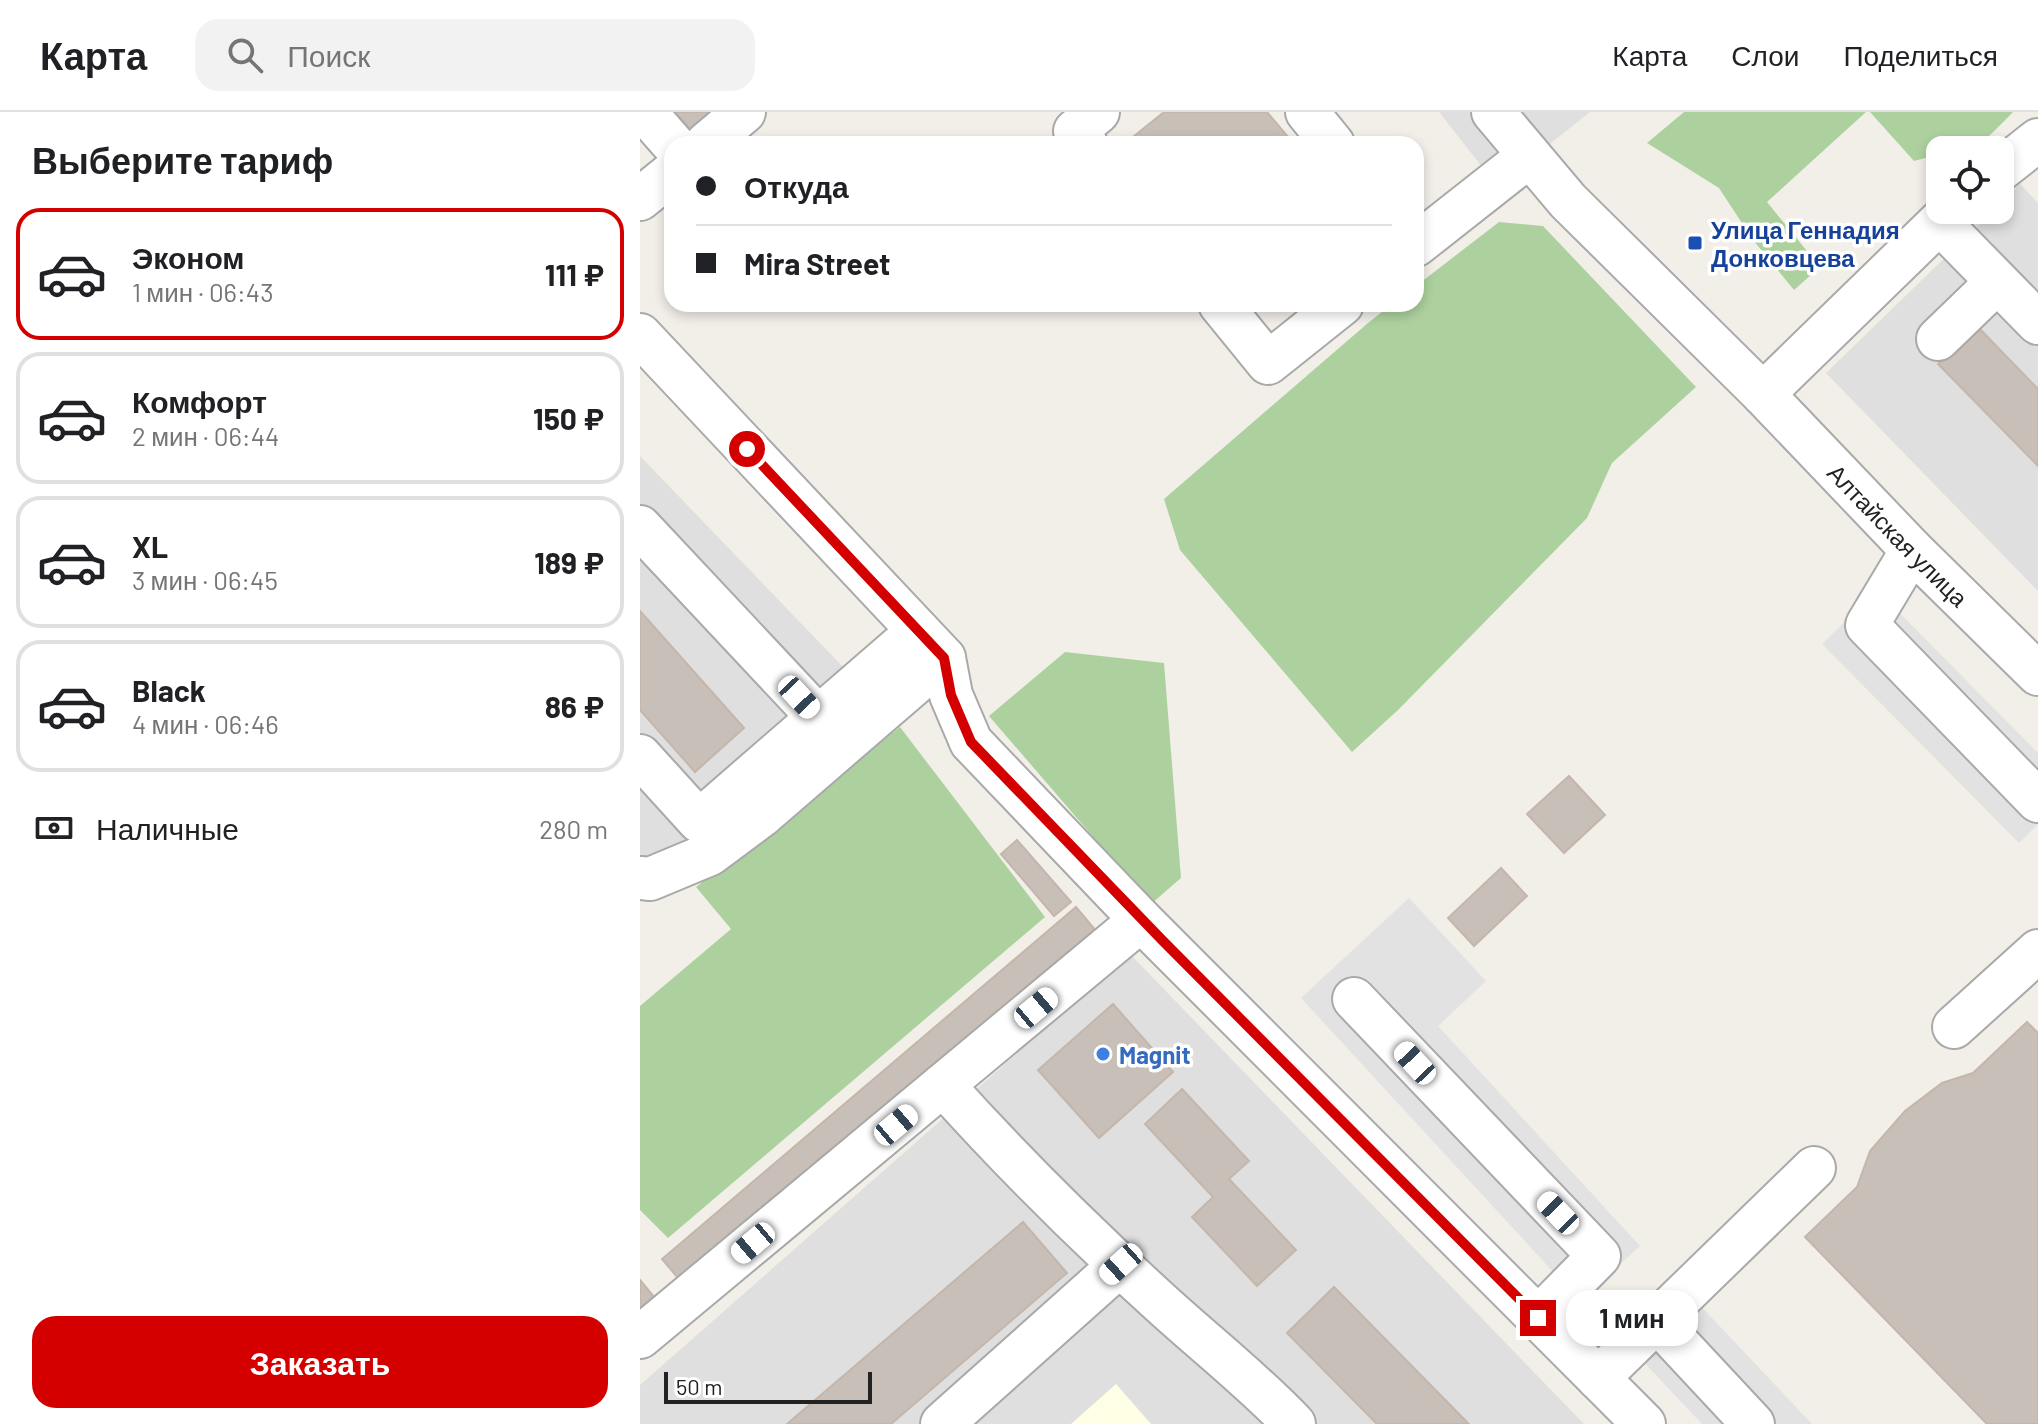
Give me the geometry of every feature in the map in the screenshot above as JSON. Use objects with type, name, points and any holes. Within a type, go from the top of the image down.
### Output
[{"type":"street","points":[[645,112],[666,136]]},
{"type":"street","points":[[716,136],[744,112]]},
{"type":"street","points":[[1079,136],[1075,131],[1098,112]]},
{"type":"street","points":[[1307,112],[1326,136]]},
{"type":"street","points":[[1424,235],[1513,127]]},
{"type":"street","name":"Алтайская улица","points":[[1513,127],[1568,201],[2038,674]]},
{"type":"street","points":[[2014,159],[2038,140]]},
{"type":"street","points":[[640,199],[664,180]]},
{"type":"street","points":[[1763,394],[1938,224]]},
{"type":"street","points":[[1952,224],[1997,282],[2038,323]]},
{"type":"street","points":[[1938,339],[1997,282]]},
{"type":"street","points":[[1227,312],[1268,363],[1332,312]]},
{"type":"street","points":[[640,335],[931,644],[971,742],[1141,920],[1644,1424]]},
{"type":"street","points":[[640,527],[819,718]]},
{"type":"street","points":[[1912,550],[1867,625],[2038,801]]},
{"type":"street","points":[[640,756],[699,821],[819,718],[931,644]]},
{"type":"street","points":[[640,878],[650,879],[710,854],[761,816],[931,644]]},
{"type":"street","points":[[640,1337],[1141,920]]},
{"type":"street","points":[[1954,1027],[2038,951]]},
{"type":"street","points":[[1354,999],[1599,1256],[1538,1318]]},
{"type":"street","points":[[943,1085],[988,1135],[1162,1304],[1255,1384],[1285,1421]]},
{"type":"street","points":[[1598,1378],[1814,1168]]},
{"type":"street","points":[[942,1424],[1121,1264]]},
{"type":"street","points":[[1656,1320],[1753,1424]]},
{"type":"shaded area","points":[[1439,112],[1590,112],[1497,186]]},
{"type":"shaded area","points":[[2020,184],[2038,203],[2038,591],[1826,373],[1980,224],[2014,224],[2014,190]]},
{"type":"shaded area","points":[[640,456],[870,695],[640,890]]},
{"type":"shaded area","points":[[1877,590],[2038,753],[2038,824],[2019,843],[1822,644]]},
{"type":"shaded area","points":[[1409,898],[1486,981],[1438,1026],[1640,1246],[1580,1301],[1301,998]]},
{"type":"shaded area","points":[[1130,954],[1584,1424],[640,1424],[640,1385]]},
{"type":"shaded area","points":[[1695,1300],[1812,1424],[1702,1424],[1637,1355]]},
{"type":"shaded area","points":[[1116,1384],[1151,1424],[1071,1424]]},
{"type":"green space","points":[[1684,112],[1866,112],[1767,202],[1820,267],[1794,290],[1753,240],[1719,188],[1647,143]]},
{"type":"green space","points":[[1870,112],[2013,112],[1989,136],[1926,136],[1926,158],[1914,161]]},
{"type":"green space","points":[[1499,222],[1543,226],[1696,387],[1612,463],[1587,518],[1398,710],[1352,752],[1180,550],[1164,499],[1382,312],[1424,312],[1424,280]]},
{"type":"green space","points":[[1065,652],[1164,663],[1181,878],[1151,904],[989,716]]},
{"type":"green space","points":[[900,727],[1045,917],[668,1238],[640,1210],[640,1006],[731,929],[696,887]]},
{"type":"building","points":[[675,112],[716,112],[692,132]]},
{"type":"building","points":[[1164,112],[1267,112],[1287,136],[1134,136]]},
{"type":"building","points":[[1977,326],[2038,389],[2038,466],[1938,364]]},
{"type":"building","points":[[640,611],[744,728],[695,772],[640,710]]},
{"type":"building","points":[[1569,776],[1605,815],[1564,853],[1527,814]]},
{"type":"building","points":[[1017,840],[1071,902],[1054,916],[1001,854]]},
{"type":"building","points":[[1501,868],[1527,896],[1474,946],[1448,918]]},
{"type":"building","points":[[1076,907],[1096,931],[683,1284],[662,1259]]},
{"type":"building","points":[[1113,1004],[1173,1072],[1099,1138],[1038,1070]]},
{"type":"building","points":[[2027,1022],[2038,1033],[2038,1424],[1987,1424],[1805,1237],[1857,1187],[1870,1151],[1905,1111],[1942,1083],[1973,1073]]},
{"type":"building","points":[[1182,1089],[1249,1161],[1229,1179],[1296,1250],[1257,1286],[1192,1217],[1213,1197],[1145,1124]]},
{"type":"building","points":[[1023,1222],[1067,1273],[891,1424],[787,1424]]},
{"type":"building","points":[[640,1280],[659,1303],[640,1320]]},
{"type":"building","points":[[1334,1287],[1469,1424],[1377,1424],[1287,1333]]},
{"type":"place","name":"Улица Геннадия Донковцева","points":[[1695,243]]},
{"type":"place","name":"Magnit","points":[[1103,1054]]},
{"type":"route","points":[[747,449],[944,658],[951,695],[971,742],[1335,1116],[1538,1318]]}]
